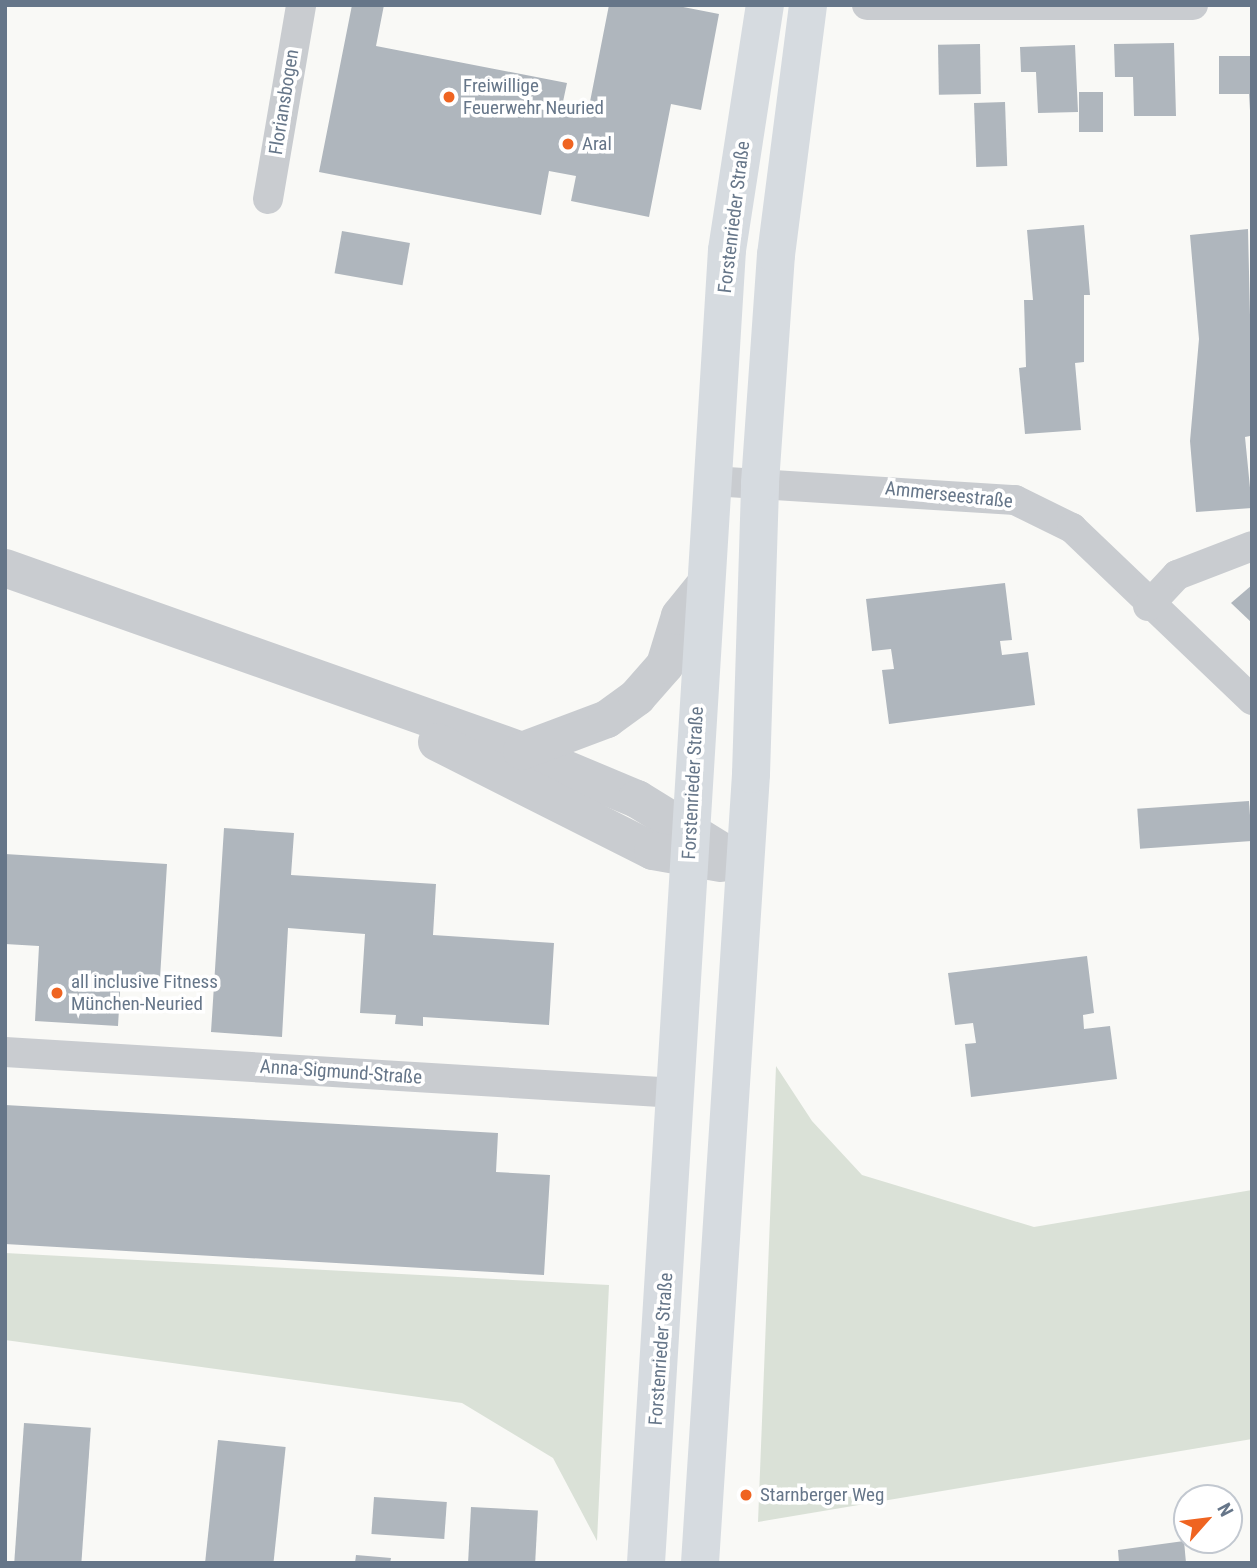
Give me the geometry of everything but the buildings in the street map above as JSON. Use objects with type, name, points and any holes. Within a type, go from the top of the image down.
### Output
[{"type":"main road","name":"Forstenrieder Straße","points":[[646,1563],[677,1093],[702,589],[727,250],[765,5]]},
{"type":"main road","points":[[700,1563],[744,865],[760,483],[776,255],[808,5]]},
{"type":"street","name":"Floriansbogen","points":[[268,199],[301,5]]},
{"type":"street","points":[[867,5],[1193,5]]},
{"type":"street","name":"Ammerseestraße","points":[[711,481],[1016,500],[1072,527],[1148,606],[1252,701]]},
{"type":"street","points":[[1148,606],[1177,575],[1252,545]]},
{"type":"street","points":[[5,568],[522,751],[690,844],[744,865]]},
{"type":"street","points":[[522,751],[607,719],[637,697],[665,665],[680,616],[702,589]]},
{"type":"street","points":[[302,671],[617,834],[690,844]]},
{"type":"street","name":"Anna-Sigmund-Straße","points":[[5,1052],[677,1093]]},
{"type":"shaded area","points":[[776,1066],[812,1121],[862,1175],[1034,1227],[1252,1190],[1252,1439],[758,1522]]},
{"type":"shaded area","points":[[5,1253],[609,1285],[597,1541],[553,1458],[462,1403],[5,1340]]},
{"type":"place","name":"Freiwillige Feuerwehr Neuried","points":[[449,97]]},
{"type":"place","name":"Aral","points":[[568,144]]},
{"type":"place","name":"all inclusive Fitness München-Neuried","points":[[57,993]]},
{"type":"place","name":"Starnberger Weg","points":[[746,1495]]}]
